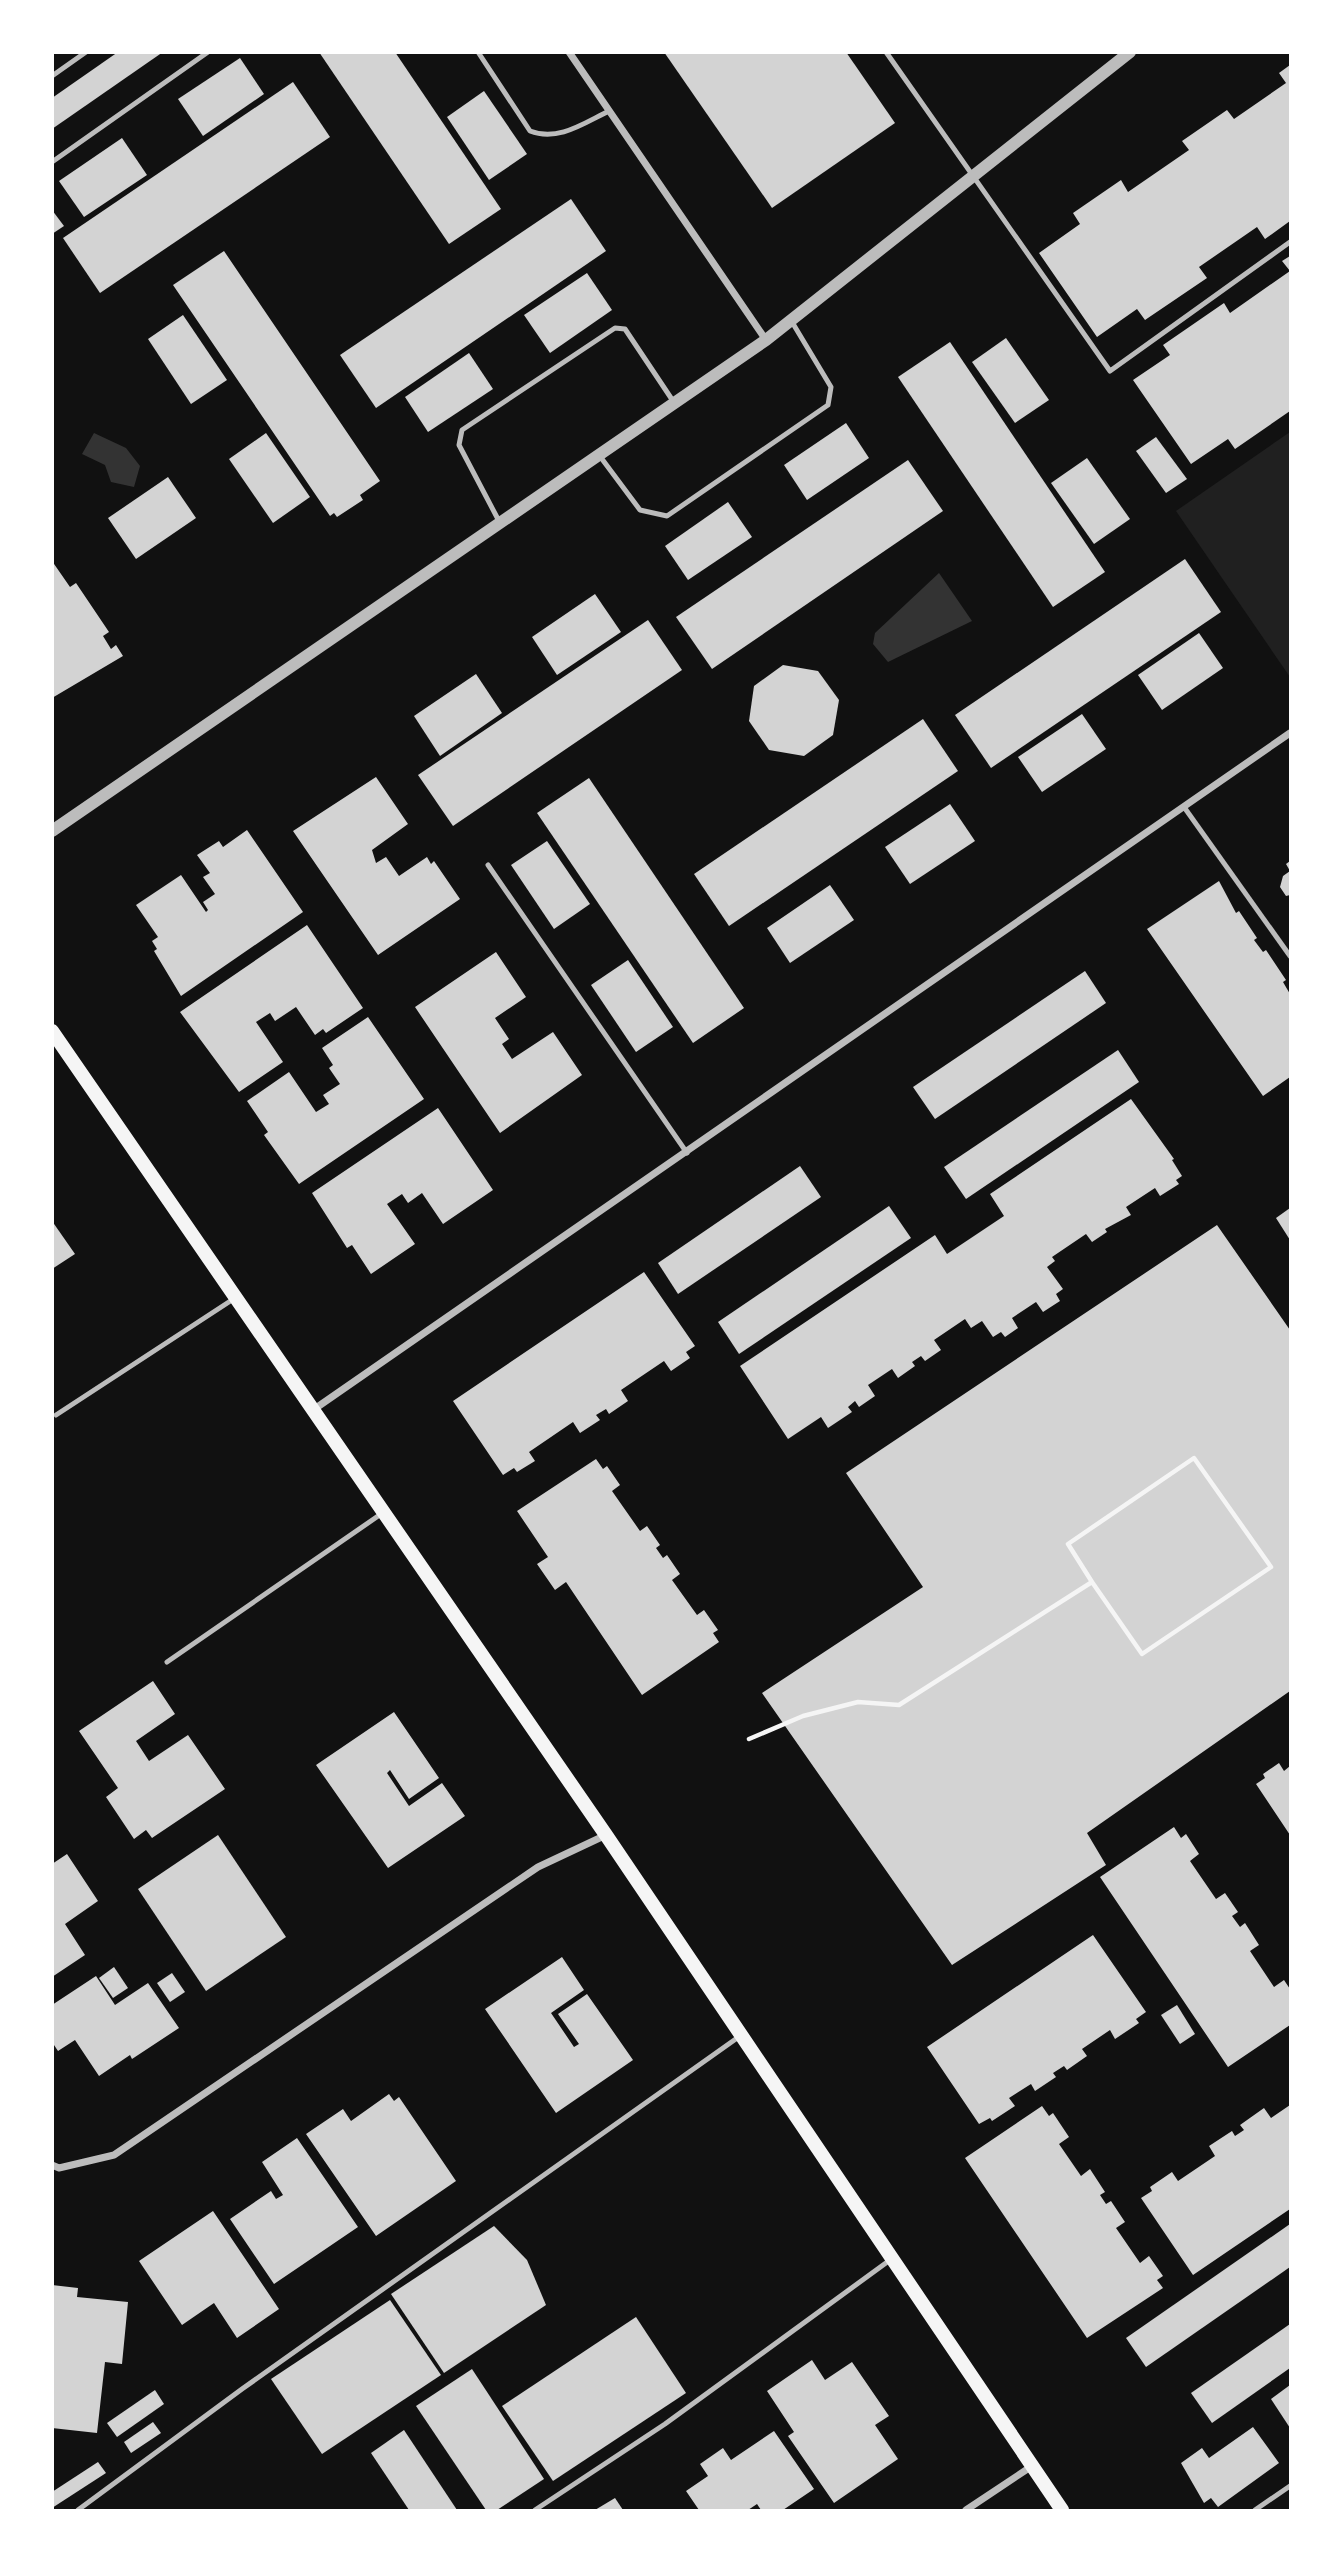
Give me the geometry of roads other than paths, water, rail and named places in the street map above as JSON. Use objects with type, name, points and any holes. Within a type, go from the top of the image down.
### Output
[{"type":"main road","points":[[52,1031],[606,1835],[890,2260],[1062,2511]]},
{"type":"street","points":[[569,52],[766,340]]},
{"type":"street","points":[[52,831],[766,340],[1130,52]]},
{"type":"street","points":[[313,1410],[1290,733]]},
{"type":"street","points":[[52,2165],[59,2168],[114,2155],[538,1867],[606,1835]]},
{"type":"street","points":[[966,2511],[1032,2466]]},
{"type":"lane","points":[[52,76],[86,52]]},
{"type":"lane","points":[[52,162],[208,52]]},
{"type":"lane","points":[[478,52],[530,131],[544,137],[558,134],[609,111]]},
{"type":"lane","points":[[886,52],[1110,371],[1290,242]]},
{"type":"lane","points":[[599,455],[640,510],[667,516],[828,405],[831,387],[791,320]]},
{"type":"lane","points":[[500,523],[458,445],[462,430],[615,328],[625,329],[674,403]]},
{"type":"lane","points":[[1184,807],[1290,956]]},
{"type":"lane","points":[[488,865],[687,1153]]},
{"type":"lane","points":[[56,1415],[236,1297]]},
{"type":"lane","points":[[167,1662],[384,1512]]},
{"type":"lane","points":[[78,2511],[242,2389],[740,2036]]},
{"type":"lane","points":[[535,2511],[666,2424],[890,2260]]},
{"type":"lane","points":[[1255,2511],[1290,2486]]}]
